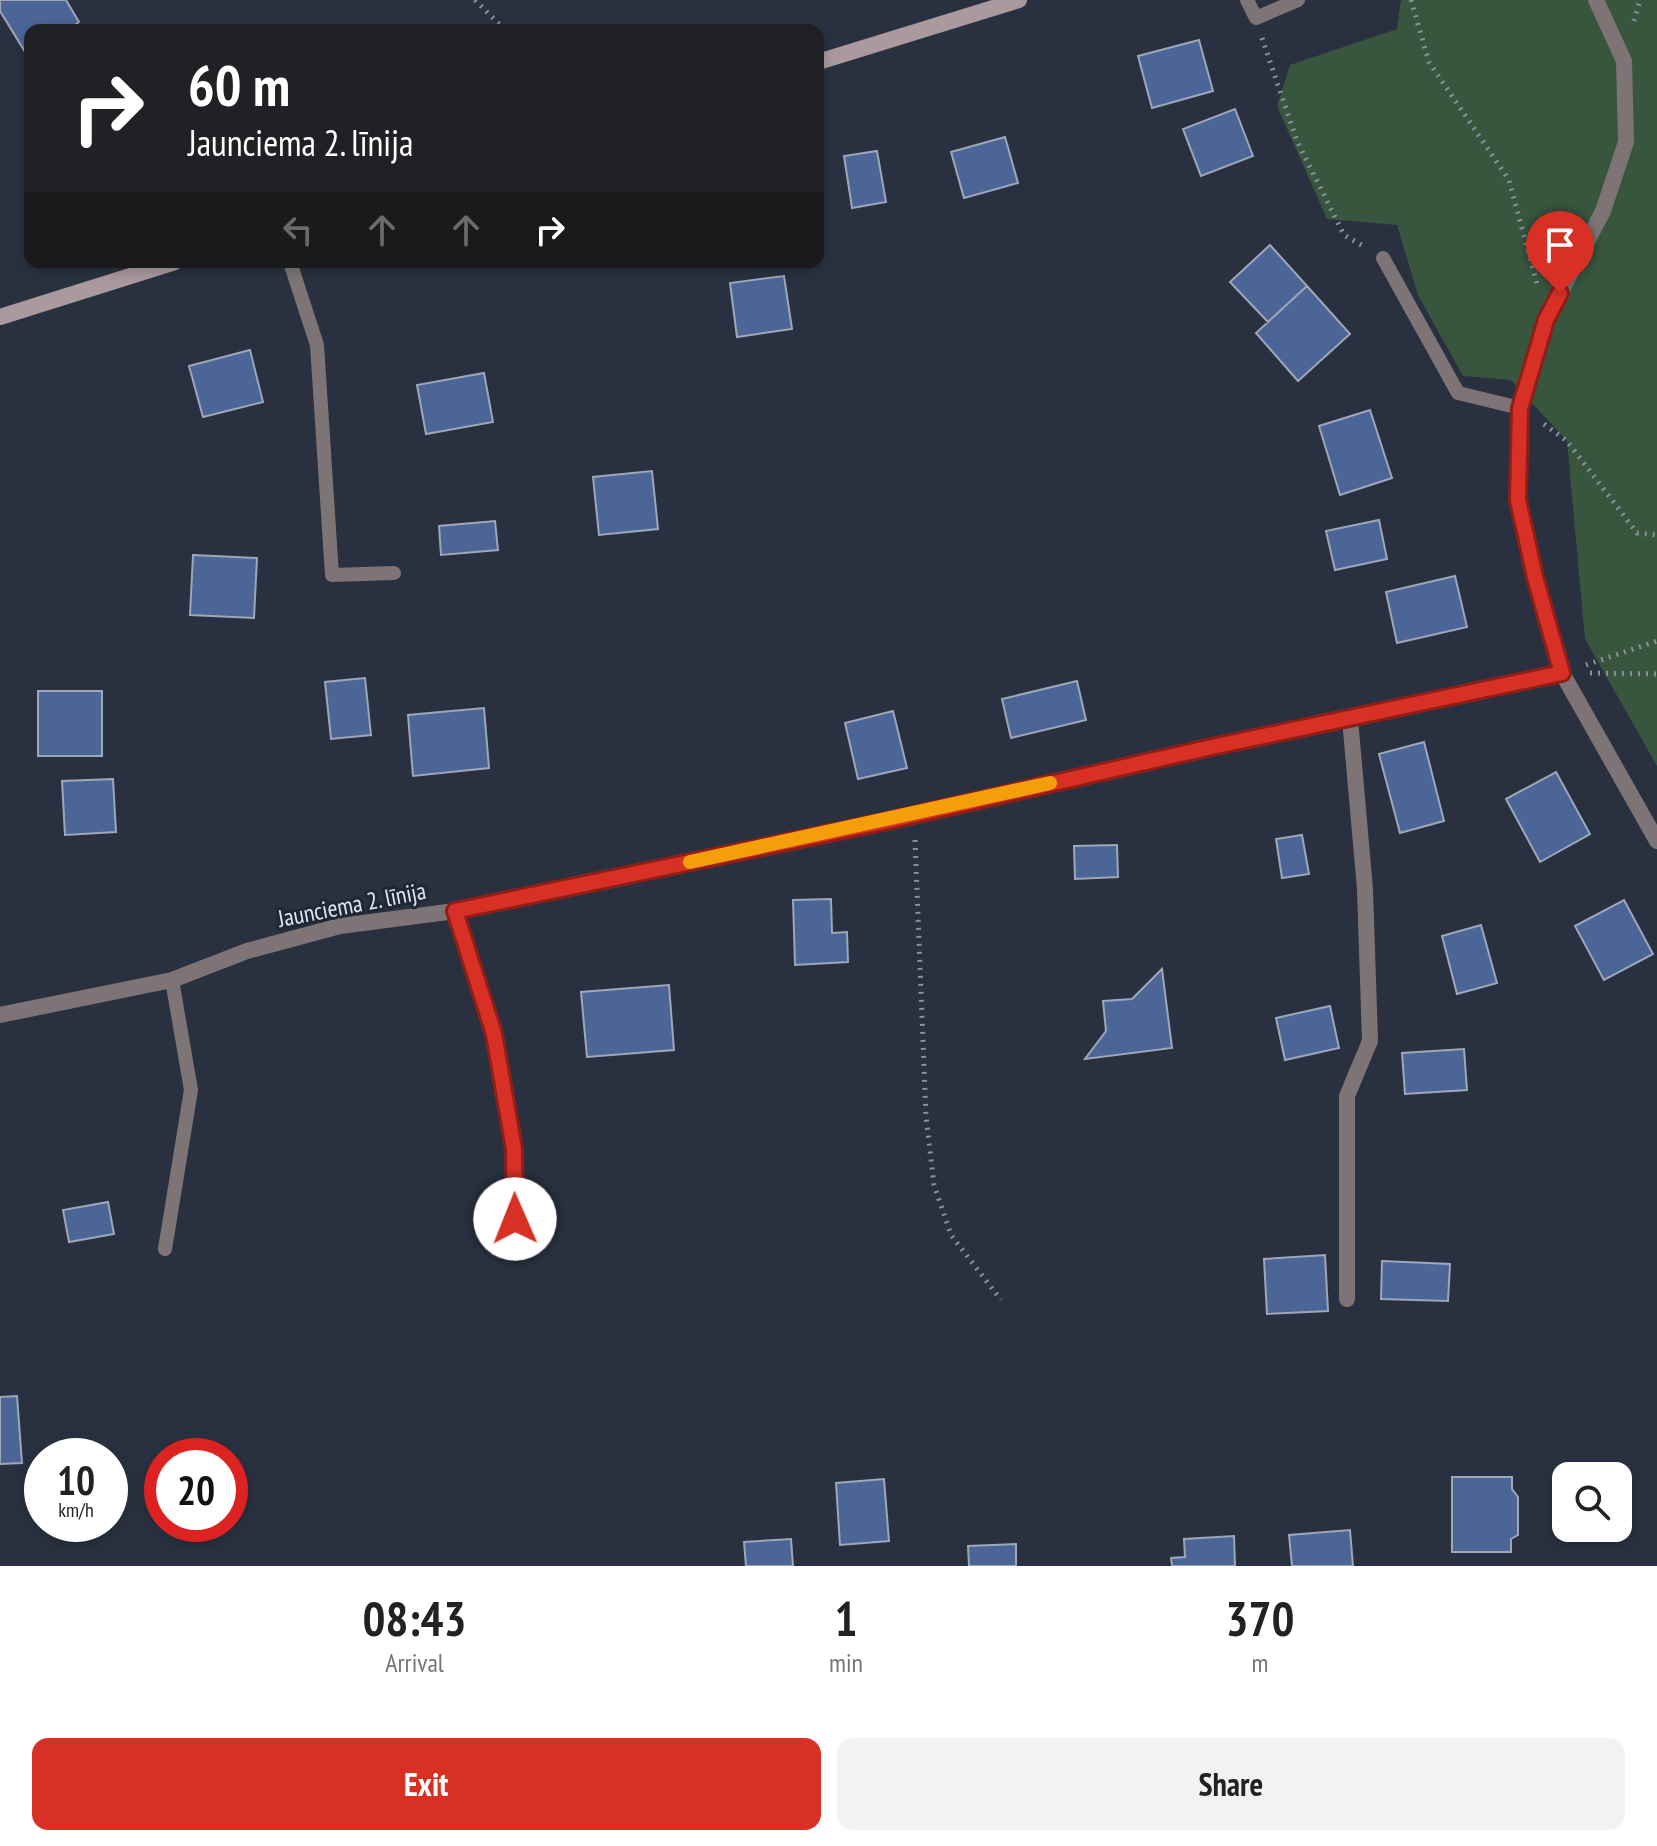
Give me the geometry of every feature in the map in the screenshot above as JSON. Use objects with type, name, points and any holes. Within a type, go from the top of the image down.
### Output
[{"type":"main road","points":[[824,60],[1019,0]]},
{"type":"main road","points":[[0,317],[156,268]]},
{"type":"street","points":[[1596,0],[1624,61],[1626,142],[1603,211],[1546,320],[1520,408],[1518,500],[1535,577],[1562,673],[1657,841]]},
{"type":"street","name":"Jaunciema 2. līnija","points":[[0,1015],[172,980],[247,951],[340,926],[455,911],[914,815],[1207,748],[1562,673]]},
{"type":"street","points":[[1347,1299],[1347,1096],[1370,1041],[1365,889],[1350,719]]},
{"type":"lane","points":[[1247,0],[1256,18],[1298,0]]},
{"type":"lane","points":[[1383,258],[1458,393],[1520,408]]},
{"type":"lane","points":[[292,268],[317,345],[332,575],[394,573]]},
{"type":"lane","points":[[455,911],[494,1034],[514,1149],[515,1219]]},
{"type":"lane","points":[[165,1249],[191,1090],[172,980]]},
{"type":"path","points":[[475,0],[499,24]]},
{"type":"path","points":[[1411,0],[1429,62],[1509,180],[1546,320]]},
{"type":"path","points":[[1256,18],[1297,141],[1344,235],[1383,258]]},
{"type":"path","points":[[1520,408],[1567,441],[1637,533],[1657,535]]},
{"type":"path","points":[[1562,673],[1657,641]]},
{"type":"path","points":[[1562,673],[1657,674]]},
{"type":"path","points":[[914,815],[926,1116],[934,1185],[951,1235],[1001,1300]]},
{"type":"green space","points":[[1401,0],[1657,0],[1657,766],[1585,639],[1567,441],[1511,380],[1463,376],[1418,295],[1397,225],[1327,219],[1277,106],[1290,65],[1397,29]]},
{"type":"building","points":[[0,0],[66,0],[79,22],[24,24],[24,50],[0,11]]},
{"type":"building","points":[[1199,40],[1213,91],[1152,108],[1138,56]]},
{"type":"building","points":[[1235,109],[1253,156],[1201,176],[1183,129]]},
{"type":"building","points":[[1005,137],[1018,183],[964,198],[951,152]]},
{"type":"building","points":[[877,151],[886,202],[852,208],[844,156]]},
{"type":"building","points":[[1270,245],[1307,286],[1268,322],[1230,282]]},
{"type":"building","points":[[784,276],[792,329],[737,337],[730,283]]},
{"type":"building","points":[[1307,286],[1350,334],[1298,381],[1256,333]]},
{"type":"building","points":[[250,350],[263,402],[203,417],[189,366]]},
{"type":"building","points":[[484,373],[493,422],[426,434],[417,385]]},
{"type":"building","points":[[1370,410],[1392,478],[1340,495],[1319,426]]},
{"type":"building","points":[[652,471],[658,529],[599,535],[593,477]]},
{"type":"building","points":[[1379,520],[1387,559],[1335,570],[1326,531]]},
{"type":"building","points":[[495,521],[498,550],[441,555],[439,526]]},
{"type":"building","points":[[193,555],[257,558],[254,618],[190,615]]},
{"type":"building","points":[[1455,576],[1467,627],[1397,643],[1386,592]]},
{"type":"building","points":[[365,678],[371,735],[331,739],[325,682]]},
{"type":"building","points":[[1077,681],[1086,720],[1011,738],[1002,699]]},
{"type":"building","points":[[38,691],[102,691],[102,756],[38,756]]},
{"type":"building","points":[[484,708],[489,768],[413,776],[408,715]]},
{"type":"building","points":[[893,711],[907,768],[858,779],[845,723]]},
{"type":"building","points":[[1424,742],[1444,821],[1400,833],[1379,754]]},
{"type":"building","points":[[1556,772],[1590,834],[1540,862],[1506,799]]},
{"type":"building","points":[[113,779],[116,832],[65,835],[62,781]]},
{"type":"building","points":[[1302,835],[1309,874],[1282,878],[1276,839]]},
{"type":"building","points":[[1117,845],[1118,877],[1075,879],[1074,846]]},
{"type":"building","points":[[831,899],[832,933],[847,932],[848,962],[795,965],[793,900]]},
{"type":"building","points":[[1624,900],[1653,954],[1604,980],[1575,926]]},
{"type":"building","points":[[1481,925],[1497,983],[1457,994],[1442,936]]},
{"type":"building","points":[[1162,969],[1172,1048],[1085,1059],[1106,1031],[1103,1001],[1132,999]]},
{"type":"building","points":[[669,985],[674,1050],[587,1057],[581,992]]},
{"type":"building","points":[[1330,1006],[1339,1048],[1285,1060],[1276,1018]]},
{"type":"building","points":[[1464,1049],[1467,1090],[1405,1094],[1402,1053]]},
{"type":"building","points":[[108,1202],[114,1234],[69,1242],[63,1210]]},
{"type":"building","points":[[1325,1255],[1328,1311],[1267,1314],[1264,1259]]},
{"type":"building","points":[[1382,1261],[1450,1264],[1448,1301],[1381,1299]]},
{"type":"building","points":[[17,1396],[22,1463],[0,1464],[0,1397]]},
{"type":"building","points":[[1452,1477],[1512,1477],[1512,1489],[1518,1497],[1518,1535],[1511,1539],[1511,1552],[1452,1552]]},
{"type":"building","points":[[884,1479],[889,1541],[840,1545],[836,1483]]},
{"type":"building","points":[[1350,1530],[1353,1566],[1292,1566],[1289,1535]]},
{"type":"building","points":[[1234,1536],[1235,1566],[1172,1566],[1171,1558],[1185,1557],[1184,1539]]},
{"type":"building","points":[[791,1539],[793,1566],[746,1566],[744,1542]]},
{"type":"building","points":[[1016,1544],[1016,1566],[969,1566],[968,1546]]},
{"type":"slow traffic","points":[[690,862],[1050,783]]},
{"type":"route","points":[[515,1219],[514,1149],[494,1034],[455,911],[883,822],[1207,748],[1562,673],[1535,577],[1518,500],[1520,408],[1546,320],[1560,293]]}]
